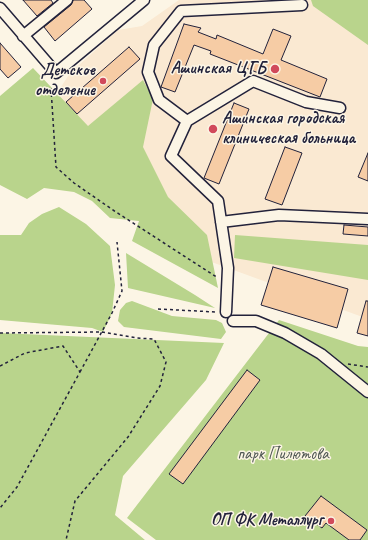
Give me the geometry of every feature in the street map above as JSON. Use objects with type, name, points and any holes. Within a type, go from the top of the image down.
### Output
[{"type":"street","points":[[23,36],[67,0]]},
{"type":"street","points":[[0,8],[56,73],[144,0]]},
{"type":"street","points":[[187,121],[159,100],[148,72],[154,45],[181,11],[302,5]]},
{"type":"street","points":[[226,312],[228,268],[218,201],[171,156],[187,121],[253,81],[306,102],[340,108]]},
{"type":"street","points":[[221,222],[279,215],[368,219]]},
{"type":"street","points":[[233,321],[256,321],[286,333],[321,354],[368,392]]},
{"type":"path","points":[[51,88],[56,167],[74,182],[134,224],[228,284]]},
{"type":"path","points":[[0,508],[17,487],[102,332],[122,291],[117,242]]},
{"type":"path","points":[[158,309],[226,312]]},
{"type":"path","points":[[0,333],[102,332],[137,338],[154,339],[166,362],[160,386],[128,437],[75,501],[66,540]]},
{"type":"path","points":[[0,366],[25,353],[63,346],[80,372]]},
{"type":"shaded area","name":"Ашинская городская клиническая больница","points":[[179,0],[325,0],[368,11],[368,319],[195,256],[57,93],[70,73],[118,30],[142,26]]},
{"type":"green space","points":[[311,0],[368,0],[368,45],[313,6]]},
{"type":"green space","points":[[33,68],[88,126],[143,80],[153,99],[143,147],[168,197],[207,235],[218,288],[132,241],[139,221],[110,218],[92,201],[74,192],[44,188],[27,199],[0,185],[0,96]]},
{"type":"green space","points":[[59,207],[86,224],[110,246],[115,285],[112,313],[103,332],[92,328],[0,320],[0,235],[21,235],[29,223],[42,214]]},
{"type":"green space","points":[[235,235],[368,245],[368,280],[234,258]]},
{"type":"green space","points":[[126,253],[195,295],[215,308],[128,288]]},
{"type":"green space","points":[[132,301],[172,316],[216,320],[222,323],[226,332],[221,339],[124,327],[118,321],[120,310],[126,303]]},
{"type":"green space","name":"парк Пилютова","points":[[279,320],[358,346],[368,347],[368,540],[156,540],[127,518]]},
{"type":"green space","points":[[0,333],[224,343],[206,380],[123,476],[115,515],[145,540],[0,540]]},
{"type":"building","points":[[23,0],[51,0],[53,3],[37,16]]},
{"type":"building","points":[[73,0],[84,0],[92,9],[55,41],[44,27],[71,5]]},
{"type":"building","name":"Ашинская ЦГБ","points":[[184,24],[201,28],[198,32],[216,39],[217,35],[263,54],[273,29],[291,36],[281,60],[327,79],[320,97],[210,54],[211,51],[194,45],[175,92],[161,87]]},
{"type":"building","points":[[0,43],[21,67],[8,78],[0,69]]},
{"type":"building","name":"Детское отделение","points":[[129,47],[140,59],[77,114],[66,102]]},
{"type":"building","points":[[234,103],[249,109],[219,184],[204,178]]},
{"type":"building","points":[[285,147],[302,153],[282,205],[265,199]]},
{"type":"building","points":[[368,153],[368,181],[358,177]]},
{"type":"building","points":[[344,225],[368,227],[368,236],[343,234]]},
{"type":"building","points":[[273,267],[348,289],[337,328],[261,305]]},
{"type":"building","points":[[366,301],[368,301],[368,336],[357,333]]},
{"type":"building","points":[[247,370],[260,380],[183,484],[169,474]]},
{"type":"building","points":[[321,496],[367,530],[360,540],[349,540],[326,523],[322,528],[305,516]]},
{"type":"place","name":"Ашинская ЦГБ","points":[[275,69]]},
{"type":"place","name":"Детское отделение","points":[[103,81]]},
{"type":"place","name":"Ашинская городская клиническая больница","points":[[213,129]]},
{"type":"place","name":"ОП ФК Металлург","points":[[331,521]]}]
